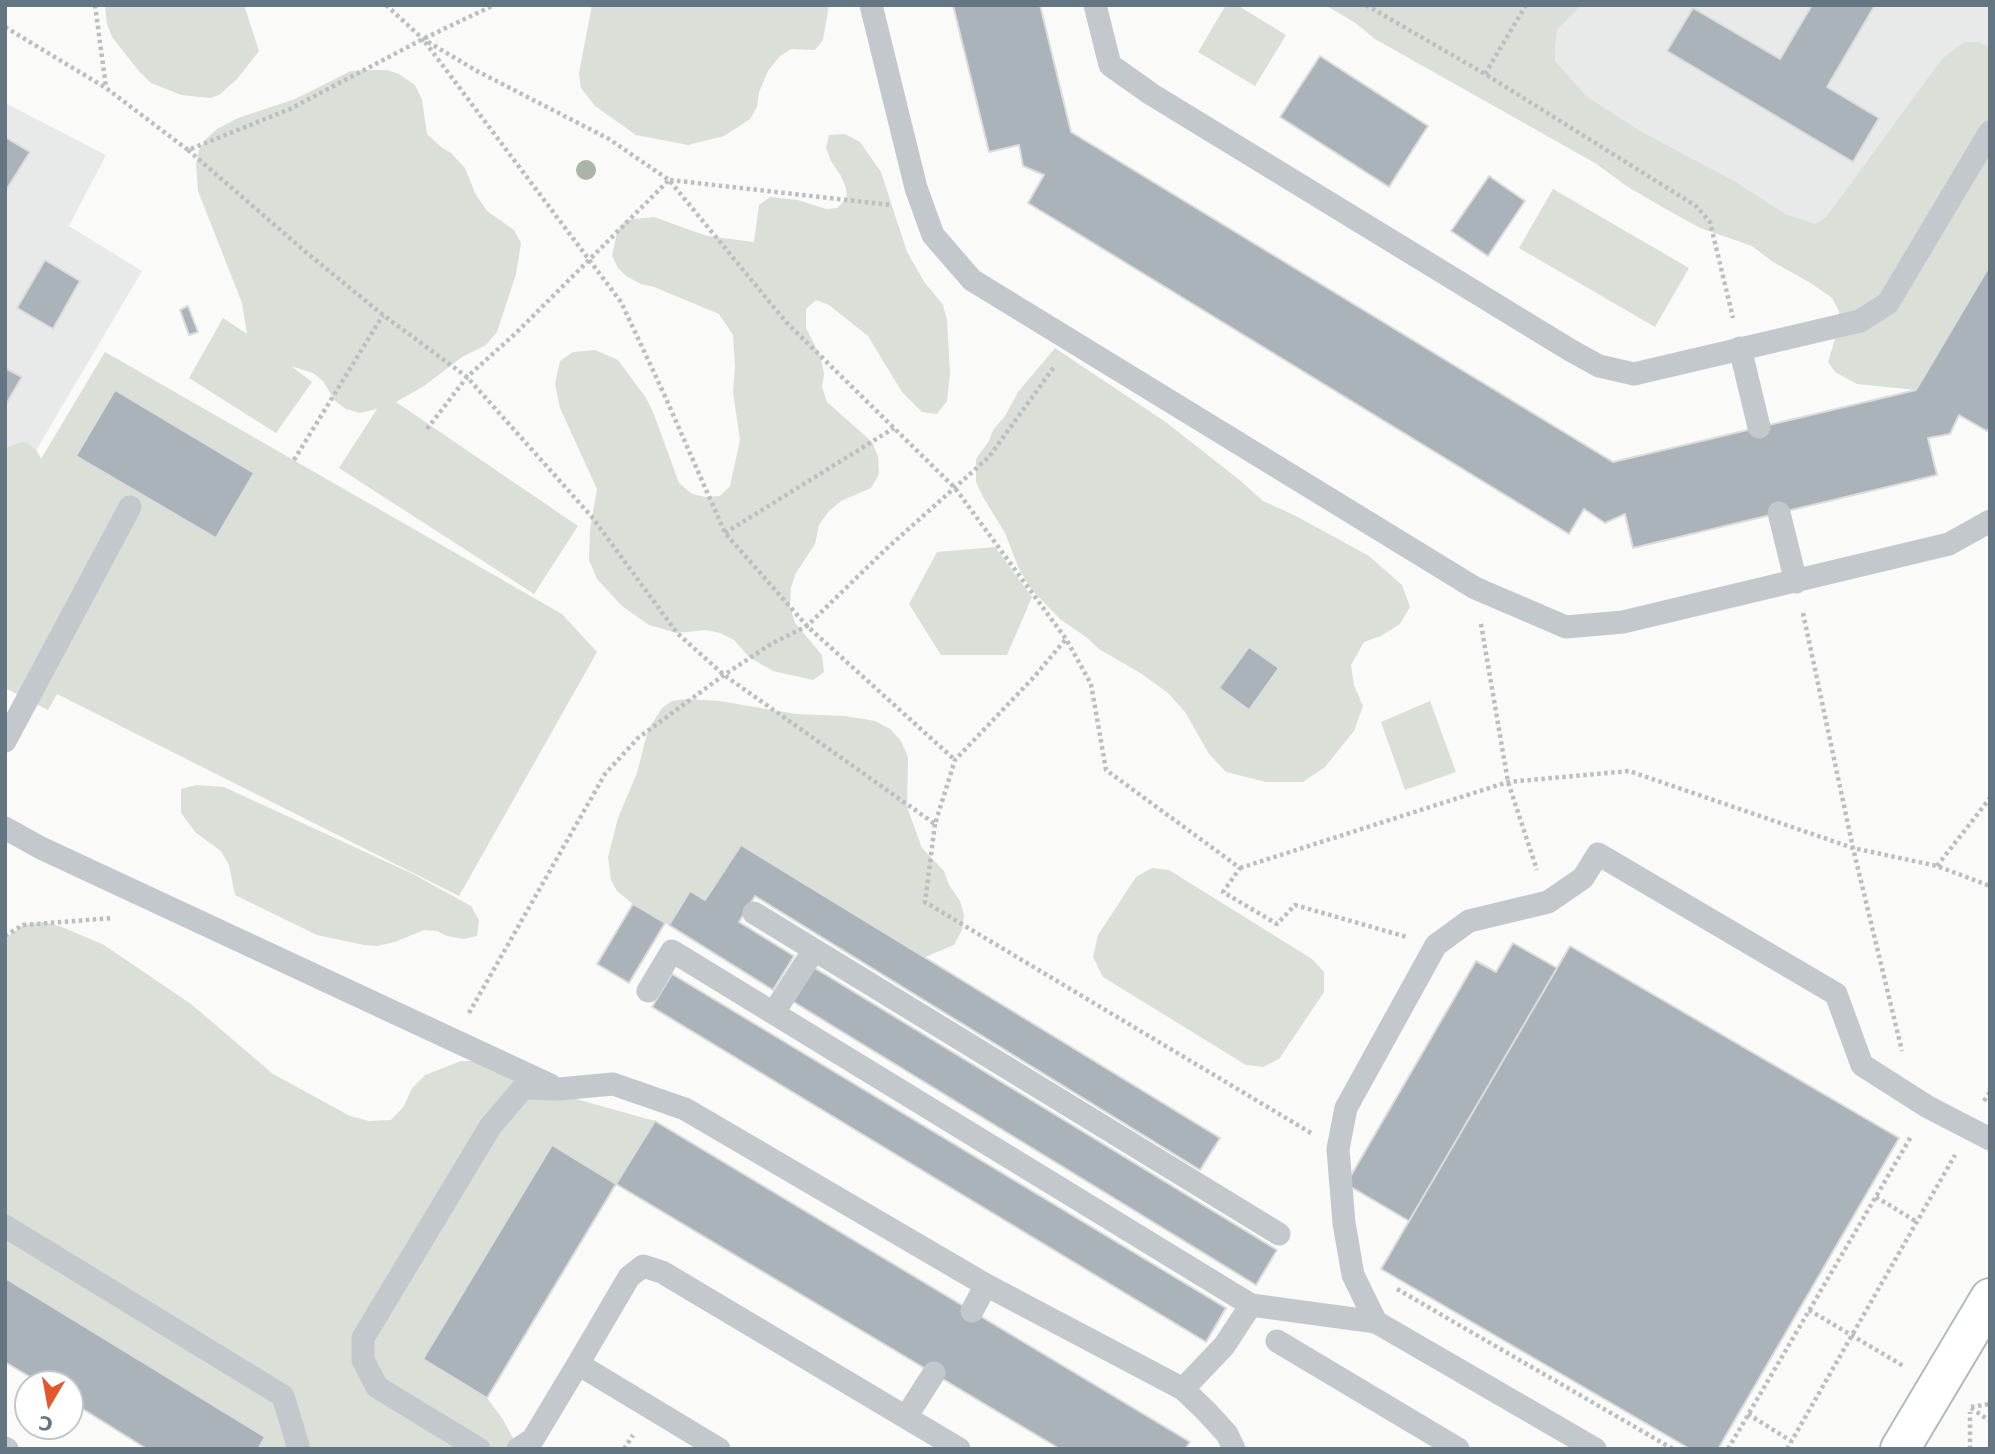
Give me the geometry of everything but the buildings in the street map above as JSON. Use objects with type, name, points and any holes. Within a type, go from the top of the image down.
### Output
[{"type":"street","points":[[1900,1449],[1990,1298]]},
{"type":"lane","points":[[1095,5],[1110,65],[1151,94],[1598,366],[1634,374],[1860,321],[1888,303],[1990,132]]},
{"type":"lane","points":[[878,7],[916,188],[933,235],[972,281],[1475,588],[1566,627],[1623,622],[1949,544],[1990,521]]},
{"type":"lane","points":[[1740,348],[1759,427]]},
{"type":"lane","points":[[5,741],[130,507]]},
{"type":"lane","points":[[1779,513],[1796,582]]},
{"type":"lane","points":[[5,828],[65,859],[559,1089]]},
{"type":"lane","points":[[1376,1322],[1353,1275],[1344,1223],[1338,1149],[1346,1108],[1436,945],[1469,920],[1548,902],[1583,878],[1598,854],[1836,994],[1862,1065],[1920,1102],[1990,1139]]},
{"type":"lane","points":[[754,913],[1279,1234]]},
{"type":"lane","points":[[774,1012],[814,950]]},
{"type":"lane","points":[[648,991],[672,951],[1251,1305],[1376,1322],[1595,1449]]},
{"type":"lane","points":[[479,1449],[377,1387],[363,1360],[363,1338],[490,1127],[523,1088],[559,1089],[612,1084],[685,1108],[986,1285],[1183,1389],[1227,1434],[1234,1449]]},
{"type":"lane","points":[[5,1226],[283,1396],[299,1449]]},
{"type":"lane","points":[[518,1449],[533,1438],[629,1277],[643,1266],[662,1272],[959,1449]]},
{"type":"lane","points":[[972,1311],[986,1285]]},
{"type":"lane","points":[[1183,1389],[1224,1346],[1251,1305]]},
{"type":"lane","points":[[1277,1341],[1458,1449]]},
{"type":"lane","points":[[578,1364],[719,1449]]},
{"type":"lane","points":[[906,1417],[934,1373]]},
{"type":"path","points":[[95,5],[106,88]]},
{"type":"path","points":[[386,5],[423,39],[621,302],[725,533],[807,626],[955,760]]},
{"type":"path","points":[[188,150],[290,109],[494,5]]},
{"type":"path","points":[[1366,5],[1485,74],[1696,206],[1710,222],[1740,348]]},
{"type":"path","points":[[1485,74],[1526,5]]},
{"type":"path","points":[[5,27],[106,88],[188,150],[307,253],[467,377],[592,517],[677,633],[724,675],[935,824]]},
{"type":"path","points":[[423,39],[477,71],[609,139],[669,180],[786,322],[955,488],[1066,639],[1091,684],[1106,769],[1240,868]]},
{"type":"path","points":[[669,180],[923,208]]},
{"type":"path","points":[[427,429],[467,377],[516,333],[669,180]]},
{"type":"path","points":[[294,460],[383,314]]},
{"type":"path","points":[[453,1041],[605,774],[638,738],[724,675],[771,644],[807,626],[885,550],[989,457],[1035,393]]},
{"type":"path","points":[[725,533],[894,428]]},
{"type":"path","points":[[1728,1449],[1876,1196],[1920,1102],[1853,848],[1796,582]]},
{"type":"path","points":[[1475,588],[1508,782],[1548,902]]},
{"type":"path","points":[[1066,639],[1034,677],[955,760],[935,824],[925,902],[1338,1149]]},
{"type":"path","points":[[1436,945],[1295,905],[1277,924],[1223,892],[1240,868],[1508,782],[1629,771],[1853,848],[1937,866],[1990,886]]},
{"type":"path","points":[[1937,866],[1990,798]]},
{"type":"path","points":[[5,936],[23,925],[114,918]]},
{"type":"path","points":[[1787,1449],[1990,1092]]},
{"type":"path","points":[[1876,1196],[1917,1222]]},
{"type":"path","points":[[1393,1287],[1673,1449]]},
{"type":"path","points":[[1809,1310],[1908,1369]]},
{"type":"path","points":[[1970,1407],[1990,1405]]},
{"type":"path","points":[[1970,1407],[1990,1421]]},
{"type":"path","points":[[1970,1407],[1970,1449]]},
{"type":"path","points":[[1748,1414],[1791,1441]]},
{"type":"shaded area","points":[[105,5],[244,5],[259,51],[237,79],[219,95],[210,98],[181,95],[151,83],[138,70],[112,37],[107,24]]},
{"type":"shaded area","points":[[592,5],[829,5],[823,40],[815,50],[791,49],[780,56],[768,71],[759,92],[757,107],[750,119],[724,136],[688,145],[636,135],[595,106],[581,88],[579,73]]},
{"type":"shaded area","points":[[1226,5],[1237,5],[1286,35],[1255,86],[1198,52]]},
{"type":"shaded area","points":[[1325,5],[1581,5],[1557,30],[1555,61],[1586,96],[1638,130],[1734,181],[1785,214],[1815,224],[1827,216],[1942,59],[1964,42],[1979,42],[1990,48],[1990,265],[1916,390],[1857,384],[1835,372],[1828,362],[1840,323],[1839,311],[1832,298],[1752,246],[1700,228],[1664,208],[1595,163],[1375,39],[1354,22]]},
{"type":"shaded area","points":[[1548,5],[1990,5],[1990,48],[1843,257],[1523,81]]},
{"type":"shaded area","points":[[387,70],[399,74],[415,85],[422,100],[427,134],[465,168],[475,193],[487,211],[514,230],[521,243],[516,274],[497,332],[486,345],[462,357],[424,386],[396,402],[578,526],[534,594],[339,468],[377,409],[360,413],[346,409],[335,401],[323,381],[313,373],[291,366],[312,382],[276,433],[189,378],[223,318],[247,334],[242,303],[198,191],[196,163],[199,150],[217,129],[238,118],[295,99],[351,71]]},
{"type":"shaded area","points":[[5,103],[106,155],[69,226],[142,271],[5,503]]},
{"type":"shaded area","points":[[845,134],[860,142],[881,172],[907,252],[925,283],[943,305],[947,320],[950,373],[947,401],[937,414],[922,412],[902,392],[868,336],[829,305],[816,300],[806,309],[806,328],[821,358],[824,374],[822,387],[827,402],[872,442],[878,456],[879,474],[871,488],[841,501],[828,512],[819,525],[815,544],[796,573],[791,587],[790,606],[795,623],[822,655],[824,672],[813,680],[773,671],[749,657],[734,640],[720,633],[706,630],[677,633],[649,625],[622,606],[597,579],[589,560],[590,530],[597,489],[560,408],[555,384],[560,361],[573,352],[595,350],[618,360],[653,412],[679,483],[692,494],[720,496],[730,486],[740,440],[733,392],[733,335],[719,314],[626,276],[612,256],[617,232],[626,220],[654,217],[707,236],[754,242],[759,205],[770,197],[798,200],[826,209],[837,208],[847,198],[846,188],[826,148],[829,135]]},
{"type":"shaded area","points":[[1553,189],[1689,268],[1655,327],[1519,248]]},
{"type":"shaded area","points":[[1055,348],[1167,423],[1263,501],[1369,556],[1402,585],[1410,607],[1400,624],[1381,636],[1364,642],[1351,665],[1354,685],[1363,706],[1354,731],[1325,767],[1303,782],[1266,782],[1226,772],[1209,754],[1185,712],[1168,693],[1099,649],[1060,619],[1031,589],[1019,569],[1005,533],[976,482],[976,459],[1018,392]]},
{"type":"shaded area","points":[[105,352],[562,614],[597,652],[459,896],[57,694],[48,710],[5,688],[5,448],[27,443],[37,451],[41,459]]},
{"type":"shaded area","points":[[995,547],[1032,597],[1007,655],[941,655],[909,604],[937,552]]},
{"type":"shaded area","points":[[672,701],[719,701],[796,714],[845,716],[875,721],[890,729],[901,741],[908,757],[907,807],[922,848],[944,871],[949,885],[960,901],[964,915],[962,930],[954,945],[925,957],[742,845],[705,900],[690,891],[669,925],[633,904],[617,891],[611,880],[608,857],[618,818],[637,773],[648,730],[662,708]]},
{"type":"shaded area","points":[[1430,701],[1456,772],[1405,790],[1381,722]]},
{"type":"shaded area","points":[[196,785],[224,787],[413,874],[471,906],[479,920],[477,936],[464,939],[424,930],[395,942],[377,946],[364,945],[317,935],[235,895],[229,865],[221,851],[196,833],[181,813],[181,789]]},
{"type":"shaded area","points":[[1152,868],[1169,870],[1312,959],[1324,972],[1324,992],[1279,1059],[1263,1067],[1246,1065],[1103,977],[1093,957],[1098,935],[1136,877]]},
{"type":"shaded area","points":[[43,922],[104,945],[191,1004],[273,1074],[350,1116],[369,1121],[391,1120],[404,1106],[412,1088],[425,1075],[461,1061],[483,1061],[576,1099],[655,1121],[616,1184],[552,1145],[423,1358],[487,1398],[519,1449],[258,1449],[265,1437],[5,1278],[5,939],[23,925]]}]
